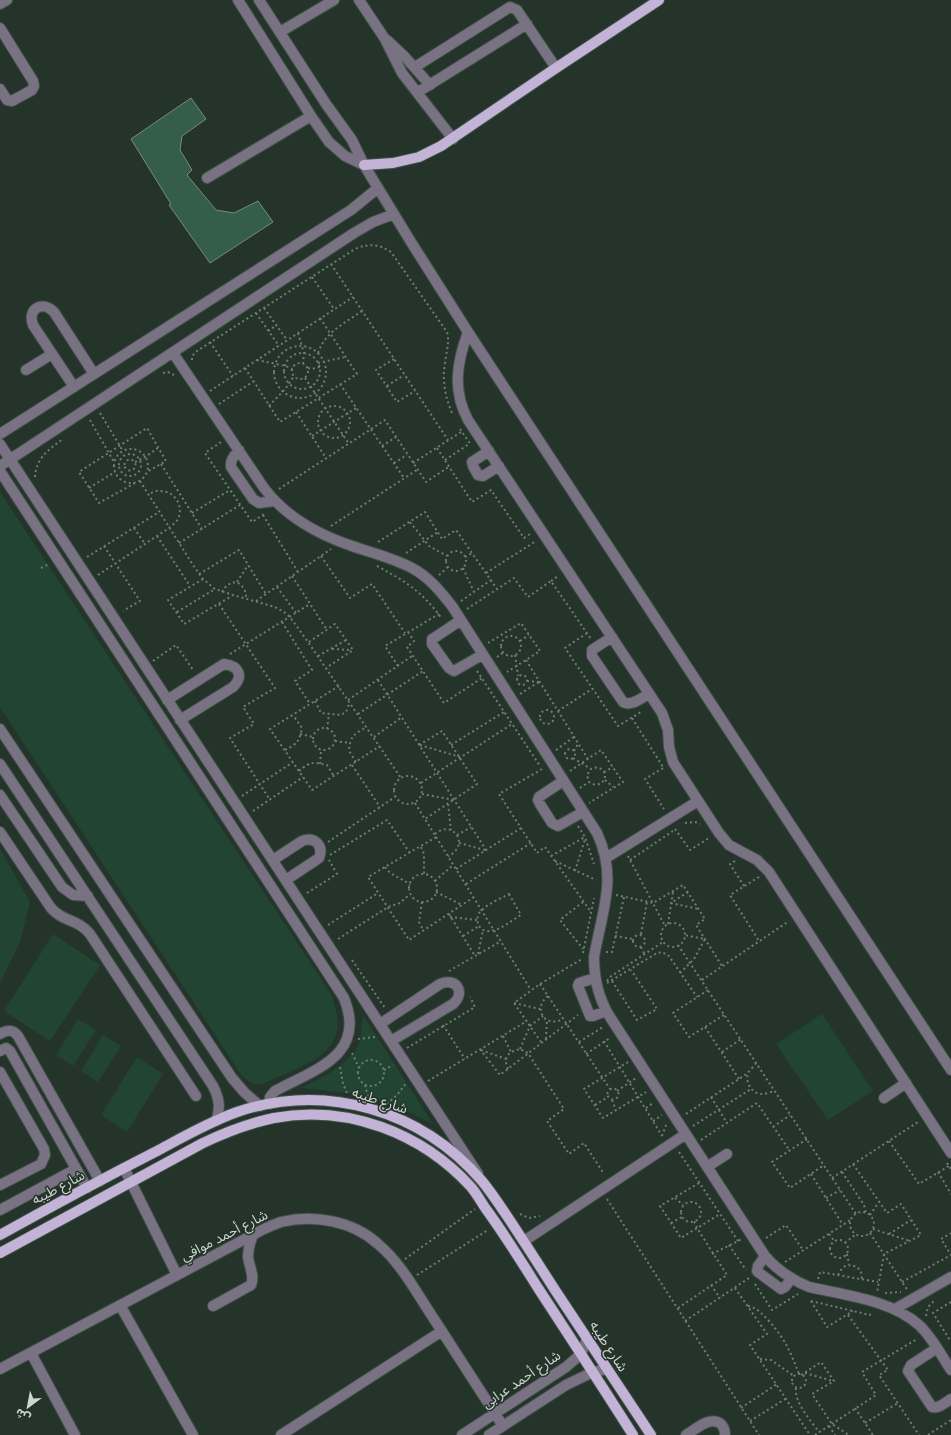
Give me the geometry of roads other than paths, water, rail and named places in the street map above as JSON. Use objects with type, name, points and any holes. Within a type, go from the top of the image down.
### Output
[{"type":"main road","points":[[364,165],[393,163],[419,157],[431,152],[453,139],[556,68],[660,0]]},
{"type":"main road","name":"شارع طيبه","points":[[0,1234],[216,1120],[238,1112],[264,1105],[292,1101],[321,1100],[356,1105],[384,1113],[407,1123],[441,1143],[470,1168],[483,1182],[524,1241],[651,1435]]},
{"type":"main road","name":"شارع طيبه","points":[[0,1253],[204,1143],[246,1125],[294,1115],[331,1115],[367,1122],[385,1128],[417,1143],[460,1176],[472,1189],[497,1224],[633,1435]]},
{"type":"street","points":[[0,4],[8,0]]},
{"type":"street","points":[[238,0],[311,116],[330,142],[337,150],[354,161],[364,165]]},
{"type":"street","points":[[259,0],[326,104],[352,140],[364,165],[468,332],[951,1070]]},
{"type":"street","points":[[280,32],[334,0]]},
{"type":"street","points":[[359,0],[385,39],[402,73],[453,139]]},
{"type":"street","points":[[415,67],[510,7],[515,8],[556,68]]},
{"type":"street","points":[[418,92],[527,24]]},
{"type":"street","points":[[0,28],[33,81],[34,86],[32,90],[12,101],[7,100],[0,89]]},
{"type":"street","points":[[385,39],[415,67],[430,85]]},
{"type":"street","points":[[207,178],[311,116]]},
{"type":"street","points":[[0,434],[351,210],[378,188]]},
{"type":"street","points":[[0,466],[354,233],[373,222],[394,214]]},
{"type":"street","points":[[74,387],[32,325],[31,314],[34,309],[39,306],[45,306],[54,312],[94,374]]},
{"type":"street","points":[[468,332],[460,362],[458,391],[464,411],[649,694],[665,721],[668,730],[670,755],[673,762],[719,833],[729,845],[757,860],[764,866],[793,919],[906,1083],[951,1153]]},
{"type":"street","points":[[173,353],[236,454],[295,518],[350,546],[398,562],[413,569],[428,579],[441,592],[482,651],[584,809],[603,846],[606,858],[608,881],[594,957],[599,978],[599,995],[602,1012],[672,1120],[685,1132],[751,1244],[776,1268],[791,1279],[809,1287],[877,1303],[895,1309],[908,1316],[929,1336],[951,1370]]},
{"type":"street","points":[[26,370],[52,354]]},
{"type":"street","points":[[0,444],[483,1182]]},
{"type":"street","points":[[489,451],[472,462],[478,475],[484,476],[499,466]]},
{"type":"street","points":[[236,454],[230,462],[232,469],[254,501],[259,503],[275,496]]},
{"type":"street","points":[[0,471],[339,988],[348,1008],[350,1019],[350,1030],[346,1042],[339,1053],[327,1063],[275,1091],[264,1105],[245,1093],[232,1078],[0,729]]},
{"type":"street","points":[[461,620],[432,639],[432,644],[440,656],[449,668],[454,671],[471,662],[482,651]]},
{"type":"street","points":[[612,637],[596,646],[592,650],[592,656],[622,702],[628,704],[649,694]]},
{"type":"street","points":[[167,700],[224,664],[232,665],[237,669],[239,676],[238,682],[233,687],[180,720]]},
{"type":"street","points":[[0,764],[213,1086],[219,1103],[219,1112],[216,1120]]},
{"type":"street","points":[[564,778],[539,797],[538,800],[540,804],[555,825],[558,826],[584,809]]},
{"type":"street","points":[[0,795],[62,887],[74,895],[88,896]]},
{"type":"street","points":[[606,858],[698,801]]},
{"type":"street","points":[[0,832],[51,908],[61,917],[80,924],[90,934],[196,1096]]},
{"type":"street","points":[[273,860],[307,839],[313,840],[321,847],[319,858],[286,880]]},
{"type":"street","points":[[599,978],[584,982],[578,986],[591,1016],[602,1012]]},
{"type":"street","points":[[380,1024],[445,981],[451,982],[459,989],[460,995],[453,1004],[392,1041]]},
{"type":"street","points":[[0,1034],[9,1031],[16,1033],[100,1181]]},
{"type":"street","points":[[0,1051],[6,1048],[10,1051],[87,1188]]},
{"type":"street","points":[[0,1072],[44,1149],[45,1155],[41,1164],[0,1185]]},
{"type":"street","points":[[884,1098],[906,1083]]},
{"type":"street","points":[[524,1241],[685,1132]]},
{"type":"street","points":[[707,1167],[727,1154]]},
{"type":"street","points":[[124,1168],[177,1275]]},
{"type":"street","points":[[0,1210],[76,1169]]},
{"type":"street","name":"شارع أحمد موافي","points":[[0,1369],[253,1234],[281,1223],[301,1219],[322,1220],[342,1224],[361,1232],[378,1243],[398,1265],[503,1426]]},
{"type":"street","points":[[213,1306],[251,1285],[253,1281],[248,1255],[249,1245],[253,1234]]},
{"type":"street","points":[[765,1256],[758,1266],[758,1272],[781,1289],[785,1287],[791,1279]]},
{"type":"street","points":[[895,1309],[951,1277]]},
{"type":"street","points":[[120,1305],[192,1435]]},
{"type":"street","points":[[281,1435],[442,1331]]},
{"type":"street","name":"شارع أحمد عرابى","points":[[462,1435],[563,1369],[581,1354],[587,1339]]},
{"type":"street","points":[[937,1348],[908,1368],[909,1374],[932,1407],[938,1407],[951,1399]]},
{"type":"street","points":[[31,1353],[75,1435]]},
{"type":"street","name":"شارع أحمد عرابى","points":[[489,1435],[566,1385],[593,1372],[607,1369]]},
{"type":"street","points":[[686,1435],[712,1421],[719,1422],[724,1426],[726,1433],[725,1435]]}]
